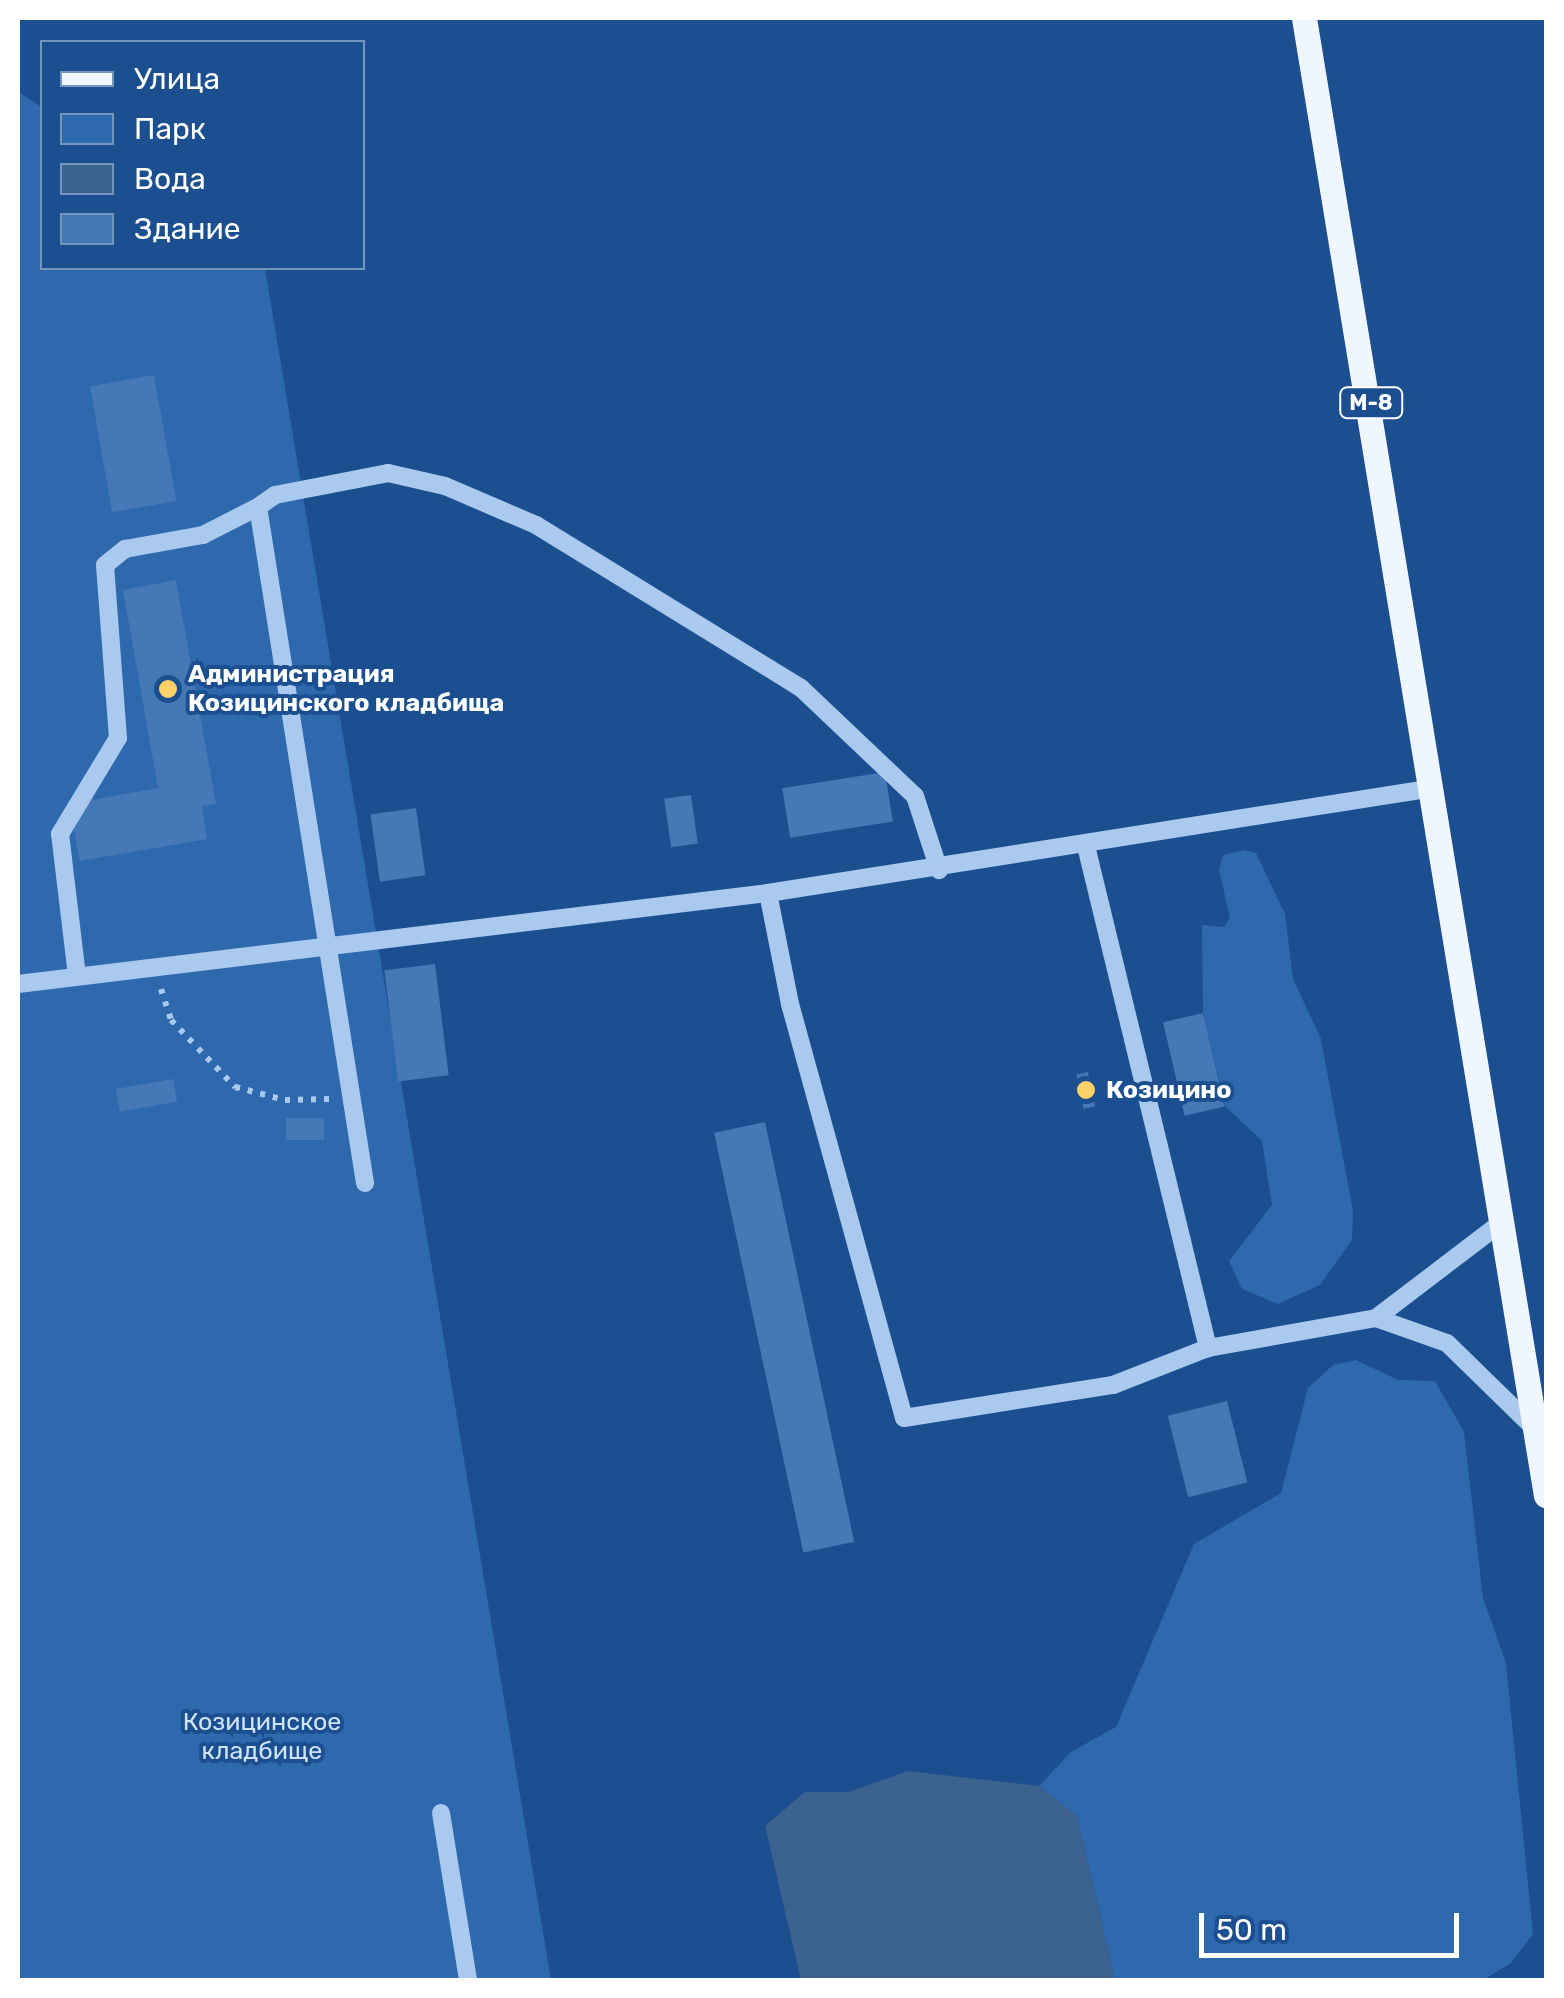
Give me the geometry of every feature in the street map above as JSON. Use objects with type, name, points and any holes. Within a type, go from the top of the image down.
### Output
[{"type":"main road","name":"М-8","points":[[1304,18],[1546,1495]]},
{"type":"lane","points":[[77,976],[60,834],[109,764],[118,738],[104,565],[125,550],[203,535],[302,487],[388,473],[445,486],[536,526],[801,688],[914,796],[940,870]]},
{"type":"lane","points":[[258,507],[330,942],[364,1183]]},
{"type":"lane","points":[[18,984],[330,942],[768,894],[940,870],[1433,788]]},
{"type":"lane","points":[[1086,846],[1208,1348]]},
{"type":"lane","points":[[768,894],[790,1004],[904,1418],[1112,1385],[1208,1348],[1376,1318],[1502,1222]]},
{"type":"lane","points":[[1376,1318],[1446,1344],[1536,1430]]},
{"type":"lane","points":[[441,1813],[468,1980]]},
{"type":"path","points":[[154,966],[171,1020],[235,1086],[285,1100],[342,1099]]},
{"type":"green space","name":"Козицинское кладбище","points":[[18,92],[40,106],[40,270],[265,270],[551,1980],[18,1980]]},
{"type":"green space","points":[[1244,850],[1256,853],[1285,914],[1293,979],[1321,1039],[1353,1211],[1352,1240],[1320,1285],[1278,1304],[1242,1289],[1229,1261],[1272,1205],[1262,1141],[1225,1106],[1203,1013],[1202,925],[1224,927],[1230,918],[1219,870],[1223,855]]},
{"type":"green space","points":[[1356,1360],[1398,1380],[1435,1381],[1464,1432],[1483,1598],[1506,1663],[1533,1934],[1511,1963],[1483,1980],[1115,1980],[1077,1816],[1039,1786],[1071,1752],[1116,1727],[1194,1544],[1281,1493],[1308,1388],[1333,1365]]},
{"type":"water","points":[[908,1771],[1039,1786],[1077,1816],[1115,1980],[801,1980],[765,1826],[805,1792],[849,1792]]},
{"type":"building","points":[[154,375],[176,501],[112,512],[90,386]]},
{"type":"building","name":"Администрация Козицинского кладбища","points":[[176,580],[216,804],[202,806],[207,839],[80,861],[69,804],[158,788],[123,590]]},
{"type":"building","points":[[885,772],[893,821],[790,838],[782,788]]},
{"type":"building","points":[[691,795],[698,844],[671,847],[664,799]]},
{"type":"building","points":[[416,808],[425,875],[380,882],[370,814]]},
{"type":"building","points":[[435,964],[449,1075],[398,1081],[384,970]]},
{"type":"building","points":[[1203,1013],[1225,1107],[1185,1116],[1163,1022]]},
{"type":"building","points":[[1088,1072],[1095,1106],[1084,1109],[1076,1074]]},
{"type":"building","points":[[173,1079],[177,1102],[120,1112],[116,1089]]},
{"type":"building","points":[[286,1118],[324,1118],[324,1140],[286,1140]]},
{"type":"building","points":[[765,1122],[854,1542],[803,1552],[714,1133]]},
{"type":"building","points":[[1227,1401],[1247,1483],[1188,1497],[1168,1416]]},
{"type":"place","name":"Администрация Козицинского кладбища","points":[[168,689]]},
{"type":"place","name":"Козицино","points":[[1086,1090]]}]
